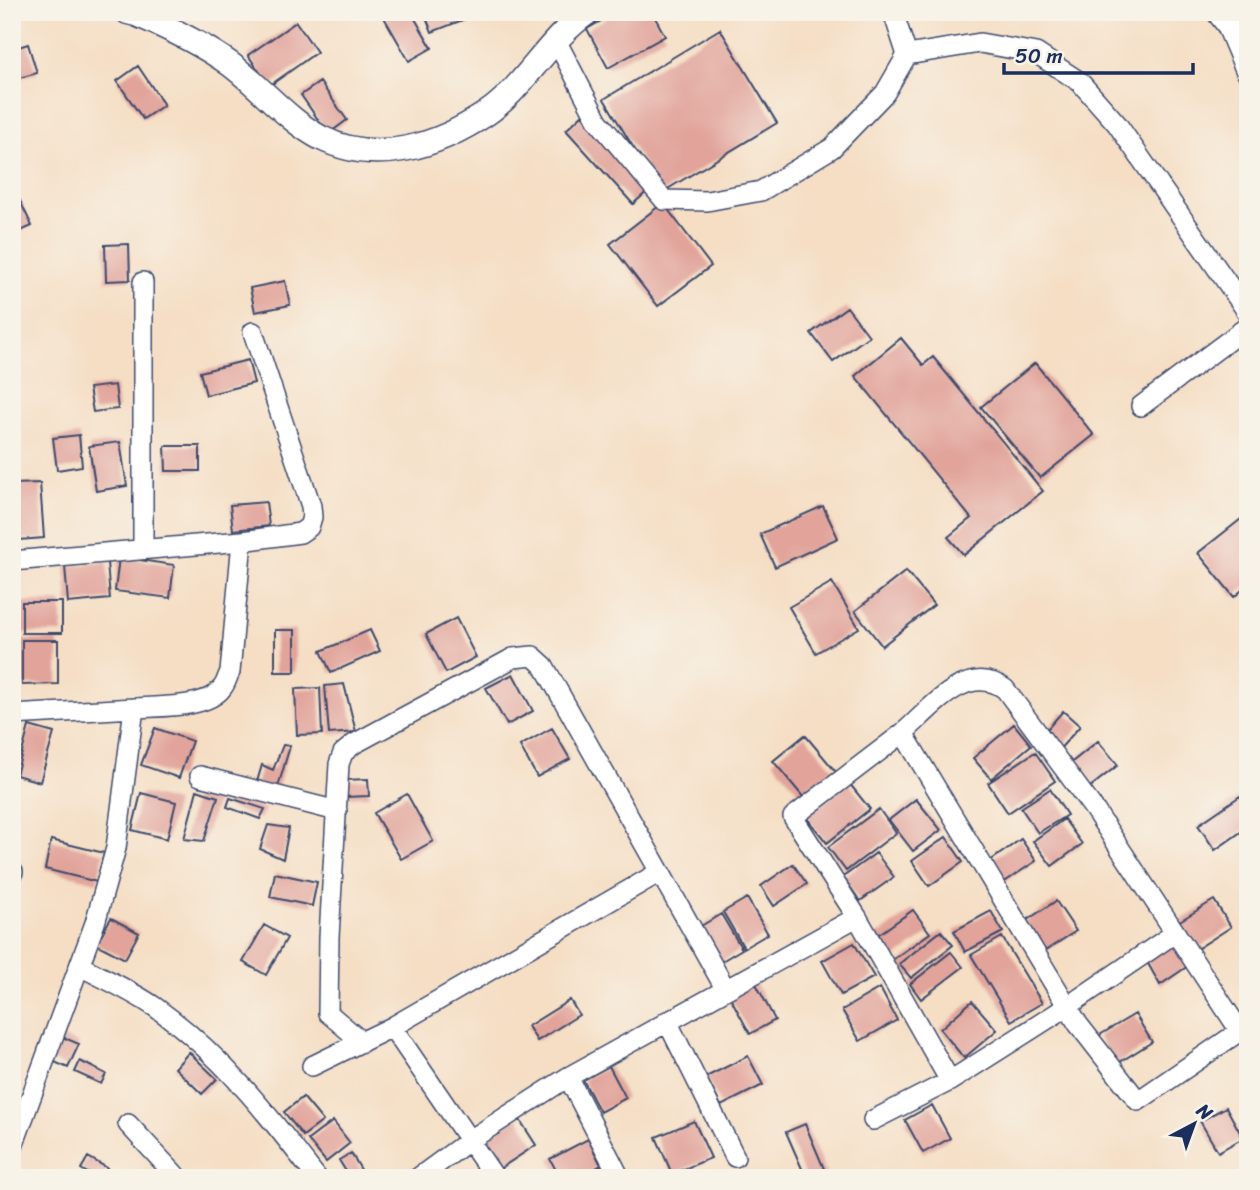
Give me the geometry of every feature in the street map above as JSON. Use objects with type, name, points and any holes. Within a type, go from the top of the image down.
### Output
[{"type":"street","points":[[134,13],[182,35],[230,64],[321,138],[349,148],[377,151],[414,148],[454,134],[490,111],[556,40],[588,12]]},
{"type":"street","points":[[556,40],[598,121],[664,200],[707,201],[761,191],[832,148],[885,93],[907,55],[893,12]]},
{"type":"street","points":[[1219,12],[1228,25],[1248,70]]},
{"type":"street","points":[[907,55],[980,43],[1036,53],[1080,82],[1117,124],[1248,313]]},
{"type":"street","points":[[143,282],[143,549]]},
{"type":"street","points":[[1140,406],[1248,327]]},
{"type":"street","points":[[12,561],[242,541],[300,533],[309,527],[312,517],[254,332]]},
{"type":"street","points":[[12,715],[134,708],[211,699],[222,689],[230,672],[242,541]]},
{"type":"street","points":[[362,1042],[328,1013],[339,764],[343,753],[354,744],[513,659],[533,656],[544,666],[725,989]]},
{"type":"street","points":[[903,733],[1078,1024],[1138,1101],[1244,1029],[1175,933],[1094,809],[1005,689],[994,681],[973,679],[953,689],[903,733],[793,817],[915,1014],[950,1081]]},
{"type":"street","points":[[12,1149],[95,923],[116,848],[134,708]]},
{"type":"street","points":[[200,776],[337,811]]},
{"type":"street","points":[[312,1066],[392,1027],[660,872]]},
{"type":"street","points":[[418,1178],[470,1140],[568,1077],[857,917]]},
{"type":"street","points":[[873,1120],[950,1081],[1068,1006],[1175,933]]},
{"type":"street","points":[[80,966],[154,1006],[216,1056],[268,1114],[317,1178]]},
{"type":"street","points":[[667,1021],[735,1157]]},
{"type":"street","points":[[392,1027],[495,1178]]},
{"type":"street","points":[[568,1077],[620,1178]]},
{"type":"street","points":[[128,1124],[178,1178]]},
{"type":"building","points":[[411,12],[432,48],[409,61],[382,14]]},
{"type":"building","points":[[424,12],[466,12],[468,18],[432,32]]},
{"type":"building","points":[[617,12],[652,12],[665,36],[608,68],[587,29]]},
{"type":"building","points":[[1231,12],[1248,12],[1248,31],[1243,34]]},
{"type":"building","points":[[296,22],[317,52],[269,86],[248,55]]},
{"type":"building","points":[[720,29],[777,123],[661,193],[604,99]]},
{"type":"building","points":[[28,44],[37,73],[12,80],[12,49]]},
{"type":"building","points":[[138,66],[164,105],[143,119],[117,81]]},
{"type":"building","points":[[320,82],[347,120],[328,134],[301,95]]},
{"type":"building","points":[[582,115],[650,189],[633,204],[566,130]]},
{"type":"building","points":[[12,184],[32,226],[12,235]]},
{"type":"building","points":[[663,203],[711,266],[658,306],[610,244]]},
{"type":"building","points":[[129,244],[130,280],[106,281],[105,245]]},
{"type":"building","points":[[285,281],[290,305],[255,312],[250,288]]},
{"type":"building","points":[[847,307],[869,336],[833,362],[811,333]]},
{"type":"building","points":[[901,338],[923,365],[933,357],[1043,491],[964,555],[948,537],[971,518],[855,376]]},
{"type":"building","points":[[248,360],[254,383],[206,395],[200,372]]},
{"type":"building","points":[[1035,363],[1094,435],[1040,478],[981,407]]},
{"type":"building","points":[[115,385],[118,409],[93,412],[89,388]]},
{"type":"building","points":[[79,435],[82,466],[57,470],[53,438]]},
{"type":"building","points":[[120,442],[127,486],[96,491],[89,446]]},
{"type":"building","points":[[165,446],[200,446],[200,471],[166,471]]},
{"type":"building","points":[[40,483],[44,538],[19,540],[14,484]]},
{"type":"building","points":[[266,502],[269,526],[233,530],[230,505]]},
{"type":"building","points":[[823,506],[838,538],[775,567],[760,534]]},
{"type":"building","points":[[1241,519],[1248,527],[1248,585],[1234,597],[1198,553]]},
{"type":"building","points":[[119,557],[174,565],[170,598],[115,591]]},
{"type":"building","points":[[107,562],[110,599],[68,603],[65,566]]},
{"type":"building","points":[[906,571],[934,605],[882,646],[855,611]]},
{"type":"building","points":[[832,582],[859,628],[816,653],[789,607]]},
{"type":"building","points":[[22,602],[62,602],[62,633],[22,633]]},
{"type":"building","points":[[456,618],[476,657],[446,673],[426,634]]},
{"type":"building","points":[[275,630],[295,630],[295,672],[275,672]]},
{"type":"building","points":[[370,630],[380,651],[331,673],[321,651]]},
{"type":"building","points":[[22,640],[58,640],[58,684],[22,685]]},
{"type":"building","points":[[513,674],[533,711],[507,725],[486,688]]},
{"type":"building","points":[[344,684],[356,732],[329,734],[325,686]]},
{"type":"building","points":[[320,688],[322,734],[297,735],[295,689]]},
{"type":"building","points":[[1063,711],[1080,726],[1058,751],[1041,736]]},
{"type":"building","points":[[1014,724],[1031,745],[991,779],[973,758]]},
{"type":"building","points":[[29,726],[54,733],[40,782],[16,775]]},
{"type":"building","points":[[155,728],[192,741],[179,778],[141,765]]},
{"type":"building","points":[[552,728],[570,759],[537,777],[520,746]]},
{"type":"building","points":[[805,735],[836,772],[804,798],[773,761]]},
{"type":"building","points":[[1098,741],[1118,765],[1085,791],[1066,767]]},
{"type":"building","points":[[283,745],[290,746],[278,787],[256,785],[262,765],[273,770]]},
{"type":"building","points":[[1035,752],[1055,781],[1008,813],[988,783]]},
{"type":"building","points":[[368,779],[369,796],[344,797],[344,780]]},
{"type":"building","points":[[849,783],[870,809],[827,843],[806,817]]},
{"type":"building","points":[[1050,789],[1067,815],[1038,833],[1021,808]]},
{"type":"building","points":[[197,790],[218,797],[204,841],[184,839]]},
{"type":"building","points":[[141,793],[176,802],[167,839],[132,830]]},
{"type":"building","points":[[407,794],[433,841],[401,859],[374,813]]},
{"type":"building","points":[[1240,796],[1248,806],[1248,827],[1215,850],[1198,825]]},
{"type":"building","points":[[230,798],[265,809],[260,819],[227,807]]},
{"type":"building","points":[[916,799],[941,830],[913,851],[889,820]]},
{"type":"building","points":[[879,809],[896,833],[846,871],[828,847]]},
{"type":"building","points":[[1064,819],[1082,844],[1052,866],[1033,841]]},
{"type":"building","points":[[268,825],[289,828],[283,859],[260,849]]},
{"type":"building","points":[[946,837],[963,862],[929,886],[912,861]]},
{"type":"building","points":[[1021,839],[1036,861],[1000,885],[986,864]]},
{"type":"building","points":[[51,840],[104,853],[97,882],[45,869]]},
{"type":"building","points":[[876,853],[894,877],[860,901],[843,877]]},
{"type":"building","points":[[793,864],[807,884],[774,906],[761,886]]},
{"type":"building","points":[[275,873],[317,882],[312,906],[270,897]]},
{"type":"building","points":[[747,898],[768,934],[744,948],[723,912]]},
{"type":"building","points":[[1214,900],[1231,927],[1195,950],[1178,922]]},
{"type":"building","points":[[1056,901],[1076,931],[1040,954],[1021,924]]},
{"type":"building","points":[[913,910],[930,933],[892,960],[875,937]]},
{"type":"building","points":[[991,911],[1003,932],[965,952],[954,931]]},
{"type":"building","points":[[721,914],[742,949],[717,964],[696,929]]},
{"type":"building","points":[[111,918],[139,933],[125,959],[96,944]]},
{"type":"building","points":[[264,925],[287,938],[266,975],[243,962]]},
{"type":"building","points":[[941,931],[953,945],[911,978],[899,964]]},
{"type":"building","points":[[1002,937],[1042,1003],[1011,1021],[971,955]]},
{"type":"building","points":[[1172,942],[1188,966],[1160,985],[1146,960]]},
{"type":"building","points":[[854,943],[874,977],[841,995],[822,961]]},
{"type":"building","points":[[951,952],[963,967],[921,999],[910,984]]},
{"type":"building","points":[[755,982],[775,1020],[750,1034],[729,995]]},
{"type":"building","points":[[880,988],[897,1020],[860,1041],[842,1010]]},
{"type":"building","points":[[570,1000],[579,1015],[537,1041],[528,1026]]},
{"type":"building","points":[[972,1001],[997,1030],[964,1058],[940,1029]]},
{"type":"building","points":[[1135,1014],[1152,1042],[1115,1065],[1098,1036]]},
{"type":"building","points":[[60,1036],[79,1044],[68,1068],[50,1060]]},
{"type":"building","points":[[189,1052],[217,1079],[202,1094],[175,1068]]},
{"type":"building","points":[[748,1056],[763,1085],[721,1106],[706,1077]]},
{"type":"building","points":[[80,1061],[106,1074],[101,1084],[75,1072]]},
{"type":"building","points":[[609,1066],[626,1098],[600,1112],[583,1080]]},
{"type":"building","points":[[303,1097],[323,1121],[303,1136],[284,1112]]},
{"type":"building","points":[[932,1105],[950,1138],[923,1153],[905,1120]]},
{"type":"building","points":[[1226,1107],[1243,1138],[1218,1152],[1200,1121]]},
{"type":"building","points":[[518,1117],[536,1145],[490,1175],[472,1147]]},
{"type":"building","points":[[333,1121],[350,1143],[326,1162],[308,1140]]},
{"type":"building","points":[[694,1121],[711,1158],[672,1174],[656,1137]]},
{"type":"building","points":[[805,1124],[828,1178],[806,1178],[786,1132]]},
{"type":"building","points":[[588,1139],[601,1165],[578,1178],[560,1178],[550,1159]]},
{"type":"building","points":[[351,1153],[366,1178],[350,1178],[339,1160]]},
{"type":"building","points":[[88,1157],[107,1168],[102,1178],[96,1178],[81,1169]]}]
